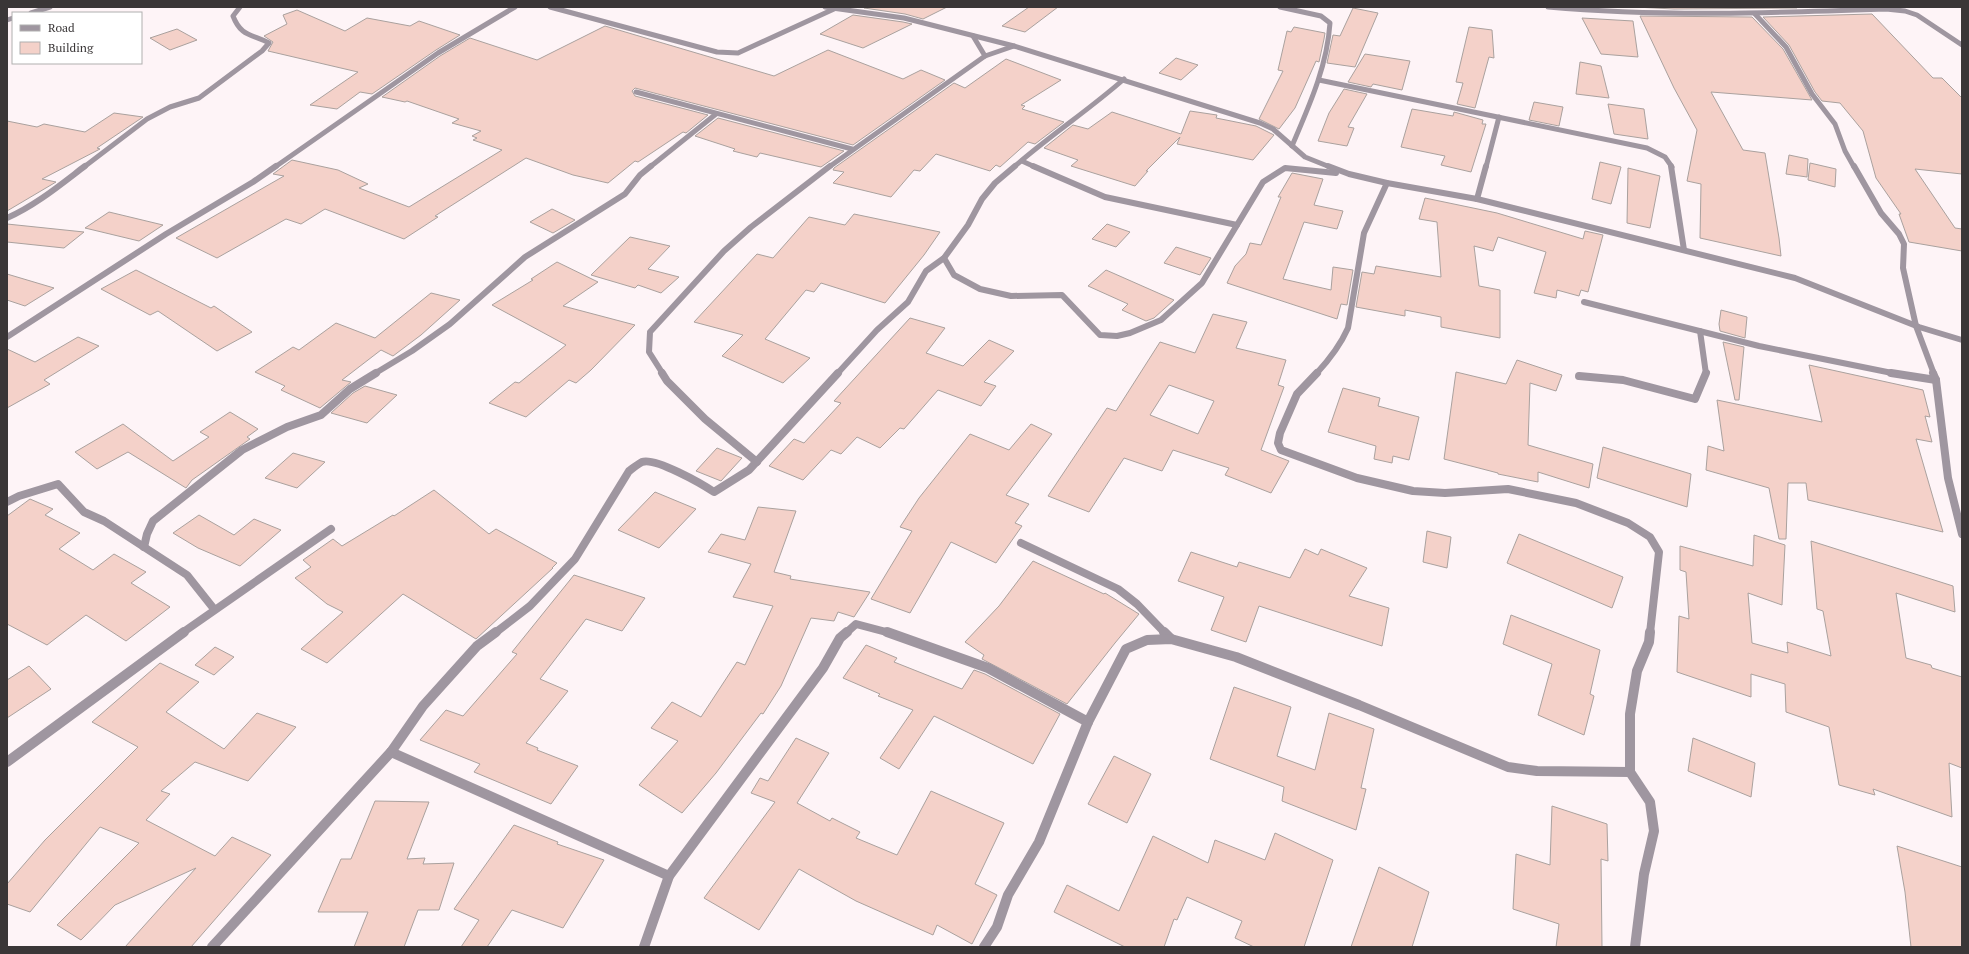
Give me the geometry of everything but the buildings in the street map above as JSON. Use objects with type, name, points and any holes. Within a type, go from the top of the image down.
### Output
[{"type":"street","points":[[34,12],[50,7]]},
{"type":"street","points":[[7,218],[24,210],[48,194],[148,119],[170,107],[199,98],[262,51],[269,43],[241,33],[236,26],[233,16],[240,7]]},
{"type":"street","points":[[7,338],[166,234],[253,182],[438,52],[515,7]]},
{"type":"street","points":[[550,7],[717,52],[738,53],[834,9]]},
{"type":"street","points":[[825,7],[904,18],[1014,46],[1124,79],[1260,123],[1273,129],[1311,160],[1349,174],[1387,183],[1477,199],[1795,278],[1833,290],[1916,326],[1962,340]]},
{"type":"street","points":[[1280,7],[1321,16],[1330,23],[1330,38],[1319,80],[1292,146]]},
{"type":"street","points":[[1548,7],[1592,11],[1755,14],[1886,9],[1905,11],[1917,15],[1962,45]]},
{"type":"street","points":[[1805,7],[1811,11]]},
{"type":"street","points":[[1755,14],[1786,47],[1812,94],[1835,124],[1845,151],[1880,213],[1899,234],[1904,244],[1903,268],[1916,326],[1936,380],[1948,478],[1962,534]]},
{"type":"street","points":[[973,36],[985,56]]},
{"type":"street","points":[[757,462],[705,419],[667,381],[649,352],[650,332],[724,251],[751,227],[852,150],[985,56],[1014,46]]},
{"type":"street","points":[[212,947],[391,752],[423,706],[477,646],[530,606],[575,559],[629,471],[642,462],[651,461],[696,481],[714,492],[749,470],[877,330],[908,302],[926,271],[944,258],[968,225],[982,199],[995,183],[1040,144],[1097,103],[1124,79]]},
{"type":"street","points":[[1319,80],[1647,148],[1669,160],[1672,167],[1684,250]]},
{"type":"street","points":[[636,92],[852,150]]},
{"type":"street","points":[[144,547],[147,534],[153,521],[242,450],[287,427],[321,415],[350,390],[412,352],[450,324],[524,256],[610,205],[624,194],[640,175],[716,114]]},
{"type":"street","points":[[1477,199],[1499,118]]},
{"type":"street","points":[[1022,161],[1105,197],[1237,225]]},
{"type":"street","points":[[944,258],[954,275],[980,289],[1011,296],[1062,295],[1100,335],[1117,336],[1130,333],[1161,320],[1202,283],[1263,182],[1285,168],[1349,174]]},
{"type":"street","points":[[1387,183],[1364,233],[1348,328],[1342,342],[1332,357],[1297,394],[1280,433],[1278,443],[1281,450],[1357,478],[1413,491],[1445,493],[1508,489],[1576,503],[1628,523],[1650,537],[1659,552],[1649,642],[1637,671],[1630,714],[1630,772],[1650,802],[1654,831],[1644,874],[1635,936],[1635,947]]},
{"type":"street","points":[[1584,302],[1820,361],[1881,373],[1936,380]]},
{"type":"street","points":[[1579,376],[1601,376],[1657,387],[1695,399],[1706,374],[1700,331]]},
{"type":"street","points":[[7,502],[19,496],[58,484],[84,512],[104,521],[187,575],[214,609]]},
{"type":"street","points":[[7,762],[214,609],[331,529]]},
{"type":"street","points":[[1022,543],[1118,589],[1138,604],[1171,639]]},
{"type":"street","points":[[644,947],[670,876],[823,668],[840,638],[856,624],[886,631],[988,668],[1088,722]]},
{"type":"street","points":[[984,947],[997,927],[1008,895],[1039,842],[1088,722],[1126,649],[1147,640],[1171,639],[1236,657],[1359,705],[1508,767],[1537,771],[1630,772]]},
{"type":"street","points":[[391,752],[670,876]]}]
